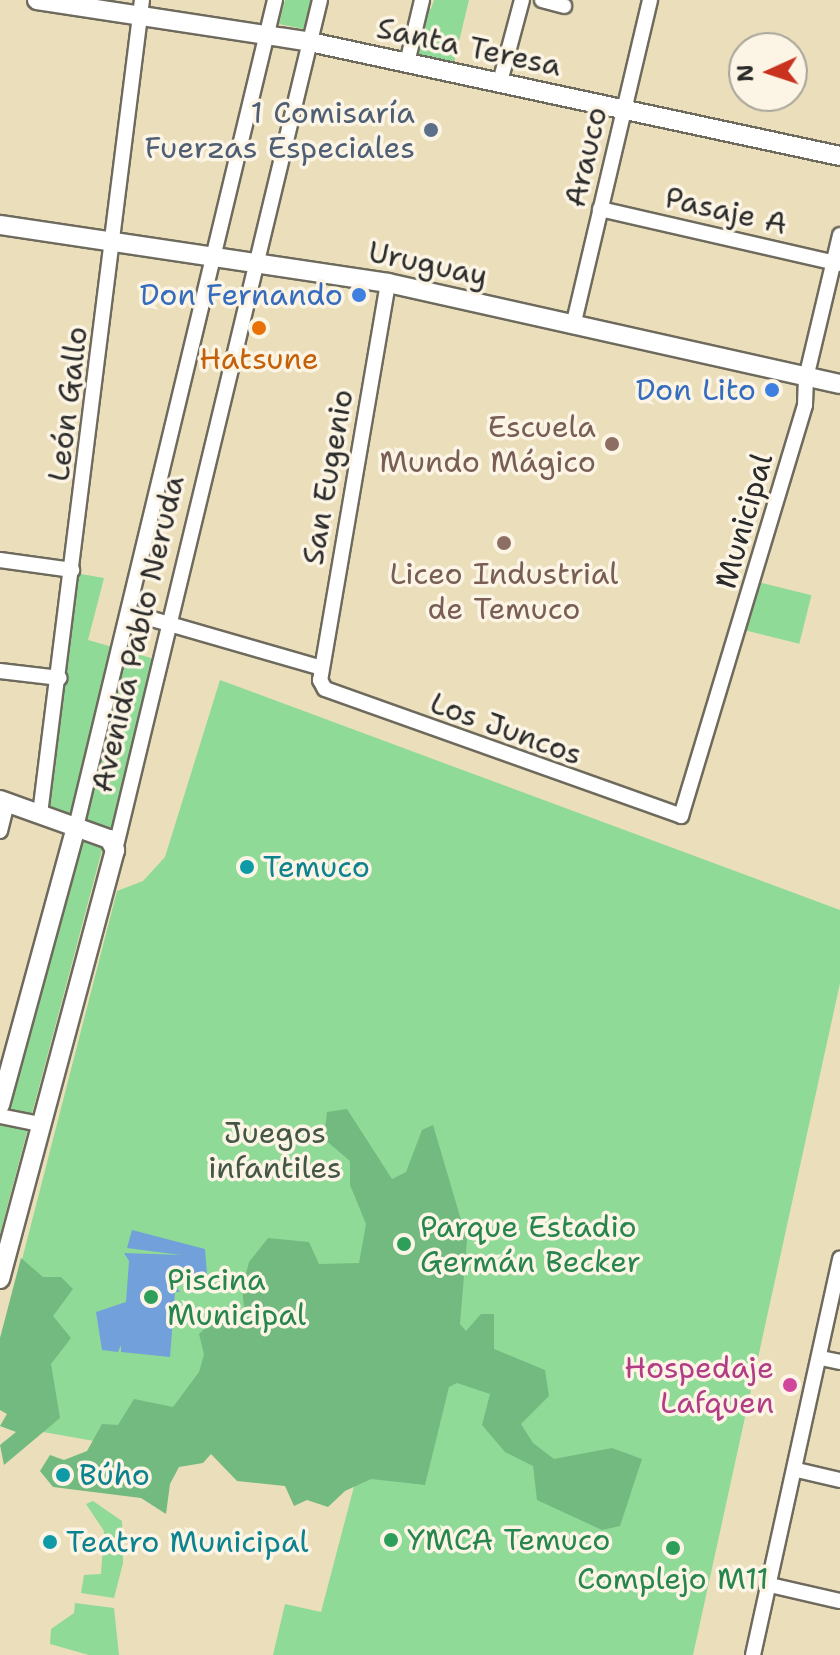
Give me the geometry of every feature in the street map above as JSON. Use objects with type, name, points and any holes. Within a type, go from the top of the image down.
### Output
[{"type":"main road","name":"Santa Teresa","points":[[37,0],[141,8],[840,156]]},
{"type":"main road","name":"Uruguay","points":[[0,225],[255,260],[388,283],[840,384]]},
{"type":"main road","points":[[4,802],[109,839],[115,850]]},
{"type":"main road","name":"Avenida Pablo Neruda","points":[[0,1105],[76,827]]},
{"type":"main road","name":"Avenida Pablo Neruda","points":[[0,1279],[115,850]]},
{"type":"street","name":"Avenida Pablo Neruda","points":[[76,827],[217,257],[275,0]]},
{"type":"street","name":"Avenida Pablo Neruda","points":[[115,850],[320,0]]},
{"type":"street","points":[[407,63],[422,0]]},
{"type":"street","points":[[500,82],[522,0]]},
{"type":"street","points":[[542,0],[564,6]]},
{"type":"street","name":"Arauco","points":[[573,326],[650,0]]},
{"type":"street","name":"León Gallo","points":[[40,814],[115,240],[141,8]]},
{"type":"street","name":"Pasaje A","points":[[600,209],[837,263]]},
{"type":"street","name":"Municipal","points":[[681,816],[805,405],[806,378],[837,263],[840,235]]},
{"type":"street","name":"San Eugenio","points":[[320,674],[388,283]]},
{"type":"street","points":[[0,560],[72,570]]},
{"type":"street","name":"Los Juncos","points":[[131,613],[171,621],[320,674],[325,689],[681,816]]},
{"type":"street","points":[[0,671],[60,678]]},
{"type":"street","points":[[0,831],[4,802]]},
{"type":"street","points":[[0,1116],[40,1124]]},
{"type":"street","points":[[753,1655],[797,1470],[840,1258]]},
{"type":"street","points":[[821,1358],[840,1362]]},
{"type":"street","points":[[797,1470],[840,1480]]},
{"type":"street","points":[[770,1585],[840,1601]]},
{"type":"green space","points":[[285,0],[311,0],[304,29],[279,24]]},
{"type":"green space","points":[[434,0],[469,0],[453,66],[411,56],[423,8],[431,9]]},
{"type":"green space","points":[[75,573],[104,578],[88,640],[158,660],[115,838],[44,810]]},
{"type":"green space","points":[[758,582],[811,595],[799,644],[746,631]]},
{"type":"green space","name":"Parque Estadio Germán Becker","points":[[220,680],[840,910],[840,983],[693,1655],[273,1655],[285,1604],[321,1612],[357,1475],[243,1425],[156,1452],[32,1430],[0,1345],[117,891],[143,881],[165,857]]},
{"type":"green space","points":[[75,838],[101,840],[102,850],[0,1234],[0,1127]]},
{"type":"green space","points":[[347,1109],[392,1179],[406,1172],[422,1130],[433,1125],[467,1240],[460,1324],[466,1331],[481,1314],[494,1314],[494,1349],[545,1370],[549,1396],[521,1424],[533,1443],[554,1459],[612,1448],[642,1459],[620,1526],[602,1530],[537,1500],[533,1466],[505,1452],[482,1425],[490,1394],[457,1383],[449,1387],[425,1485],[371,1479],[345,1491],[328,1507],[307,1500],[294,1506],[285,1486],[237,1481],[211,1454],[203,1463],[179,1467],[170,1484],[166,1514],[141,1498],[53,1487],[40,1471],[50,1455],[64,1460],[87,1451],[102,1424],[118,1425],[134,1399],[173,1407],[199,1372],[204,1354],[199,1334],[221,1313],[245,1315],[242,1289],[249,1262],[268,1238],[309,1242],[319,1264],[359,1263],[366,1224],[350,1185],[350,1161],[324,1139],[327,1112]]},
{"type":"green space","points":[[21,1258],[43,1277],[61,1277],[73,1289],[53,1316],[71,1338],[51,1364],[60,1418],[4,1465],[0,1445],[16,1432],[0,1426],[7,1414],[0,1410],[0,1338]]},
{"type":"green space","points":[[93,1501],[122,1521],[123,1563],[114,1598],[81,1593],[84,1575],[101,1574],[104,1531],[86,1504]]},
{"type":"green space","points":[[75,1603],[114,1608],[119,1655],[89,1655],[50,1644],[51,1629],[74,1613]]},
{"type":"water","name":"Piscina Municipal","points":[[132,1230],[205,1249],[207,1274],[178,1284],[176,1273],[176,1287],[180,1292],[175,1292],[170,1357],[121,1352],[121,1345],[118,1352],[102,1350],[96,1312],[126,1302],[129,1261],[124,1253],[181,1255],[127,1248]]},
{"type":"place","name":"1 Comisaría Fuerzas Especiales","points":[[431,130]]},
{"type":"place","name":"Don Fernando","points":[[359,295]]},
{"type":"place","name":"Hatsune","points":[[259,328]]},
{"type":"place","name":"Don Lito","points":[[772,390]]},
{"type":"place","name":"Escuela Mundo Mágico","points":[[612,444]]},
{"type":"place","name":"Liceo Industrial de Temuco","points":[[504,543]]},
{"type":"place","name":"Temuco","points":[[247,867]]},
{"type":"place","name":"Parque Estadio Germán Becker","points":[[404,1244]]},
{"type":"place","name":"Piscina Municipal","points":[[151,1297]]},
{"type":"place","name":"Hospedaje Lafquen","points":[[790,1385]]},
{"type":"place","name":"Búho","points":[[63,1475]]},
{"type":"place","name":"YMCA Temuco","points":[[391,1540]]},
{"type":"place","name":"Teatro Municipal","points":[[50,1542]]},
{"type":"place","name":"Complejo M11","points":[[673,1548]]},
{"type":"park label","name":"Juegos infantiles","points":[[275,1150]]}]
